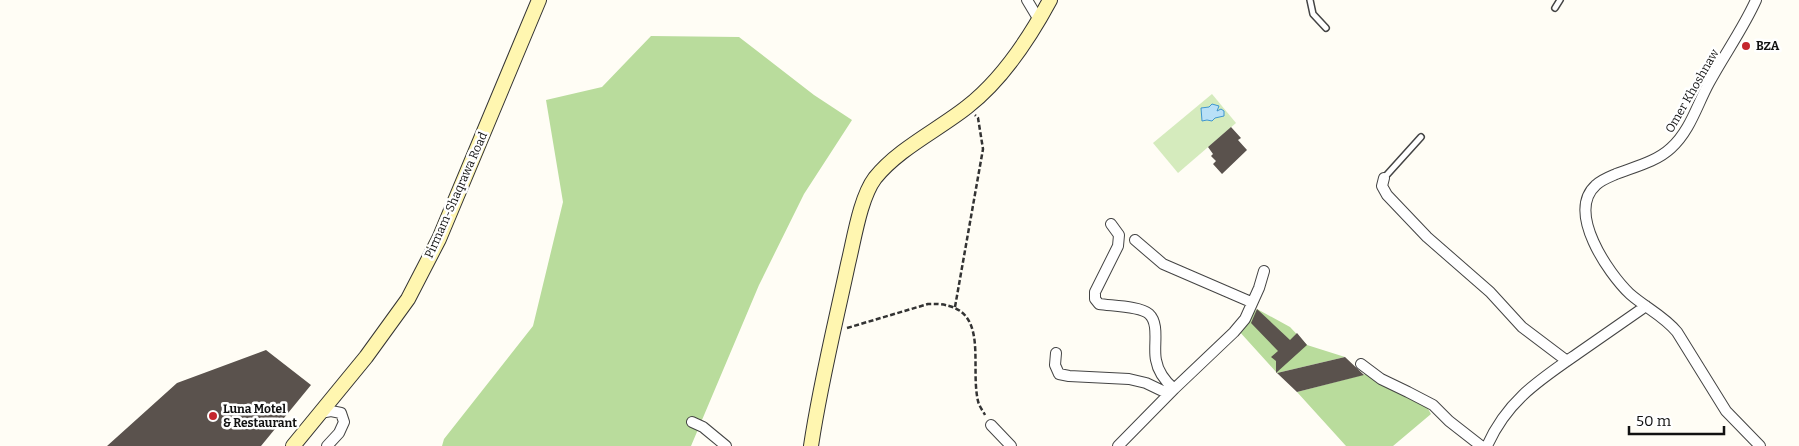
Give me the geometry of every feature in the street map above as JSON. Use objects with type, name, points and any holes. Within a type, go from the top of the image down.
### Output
[{"type":"street","name":"Pirmam-Shaqrawa Road","points":[[294,446],[366,357],[408,298],[435,247],[539,0]]},
{"type":"street","points":[[1027,0],[1039,20]]},
{"type":"street","points":[[811,446],[824,372],[862,206],[873,180],[887,164],[968,106],[985,91],[1010,63],[1050,0]]},
{"type":"street","name":"Omer Khoshnaw","points":[[1756,0],[1737,37],[1709,83],[1688,127],[1677,142],[1656,159],[1598,183],[1587,197],[1585,214],[1598,249],[1621,284],[1678,332],[1726,411],[1760,446]]},
{"type":"street","points":[[1384,178],[1382,186],[1387,195],[1427,237],[1490,292],[1522,328],[1566,361]]},
{"type":"street","points":[[1110,224],[1119,235],[1118,246],[1096,292],[1095,299],[1100,304],[1137,309],[1149,314],[1154,322],[1156,360],[1171,392]]},
{"type":"street","points":[[1135,240],[1163,264],[1252,302]]},
{"type":"street","points":[[1118,446],[1245,319],[1260,288],[1264,271]]},
{"type":"street","points":[[1486,446],[1498,423],[1517,399],[1539,380],[1646,306]]},
{"type":"street","points":[[1056,353],[1055,365],[1059,374],[1129,379],[1171,392]]},
{"type":"street","points":[[1361,364],[1381,379],[1433,405],[1449,421],[1480,446]]},
{"type":"street","points":[[320,413],[332,410],[341,413],[344,422],[339,433],[327,446]]},
{"type":"street","points":[[692,422],[703,427],[726,446]]},
{"type":"street","points":[[991,425],[1011,446]]},
{"type":"lane","points":[[1310,0],[1313,14],[1326,28]]},
{"type":"lane","points":[[1555,8],[1560,0]]},
{"type":"lane","points":[[1384,178],[1421,137]]},
{"type":"path","points":[[955,307],[983,149],[978,118],[968,106]]},
{"type":"path","points":[[833,332],[928,304],[942,304],[955,307],[964,315],[973,328],[976,344],[975,373],[978,403],[991,425]]},
{"type":"green space","points":[[651,36],[739,37],[814,95],[852,120],[804,194],[759,285],[691,446],[442,446],[444,439],[533,326],[563,202],[546,100],[602,87]]},
{"type":"green space","points":[[1212,94],[1236,123],[1178,173],[1153,143]]},
{"type":"green space","points":[[1257,309],[1290,327],[1307,345],[1345,357],[1277,373],[1238,330]]},
{"type":"green space","points":[[1366,374],[1381,384],[1427,407],[1431,414],[1393,446],[1346,446],[1297,392]]},
{"type":"water","points":[[1212,104],[1219,106],[1217,111],[1221,109],[1224,111],[1224,116],[1215,118],[1212,121],[1202,121],[1201,108],[1209,107]]},
{"type":"building","points":[[1231,127],[1241,138],[1238,140],[1247,150],[1222,174],[1213,164],[1216,161],[1211,156],[1213,154],[1208,147]]},
{"type":"building","points":[[1257,309],[1290,340],[1297,333],[1307,345],[1276,373],[1276,361],[1271,357],[1278,351],[1251,323]]},
{"type":"building","name":"Luna Motel & Restaurant","points":[[266,350],[311,385],[261,446],[107,446],[177,383]]},
{"type":"building","points":[[1345,357],[1364,375],[1297,392],[1277,373]]},
{"type":"place","name":"BZA","points":[[1746,46]]},
{"type":"place","name":"Luna Motel & Restaurant","points":[[213,416]]}]
